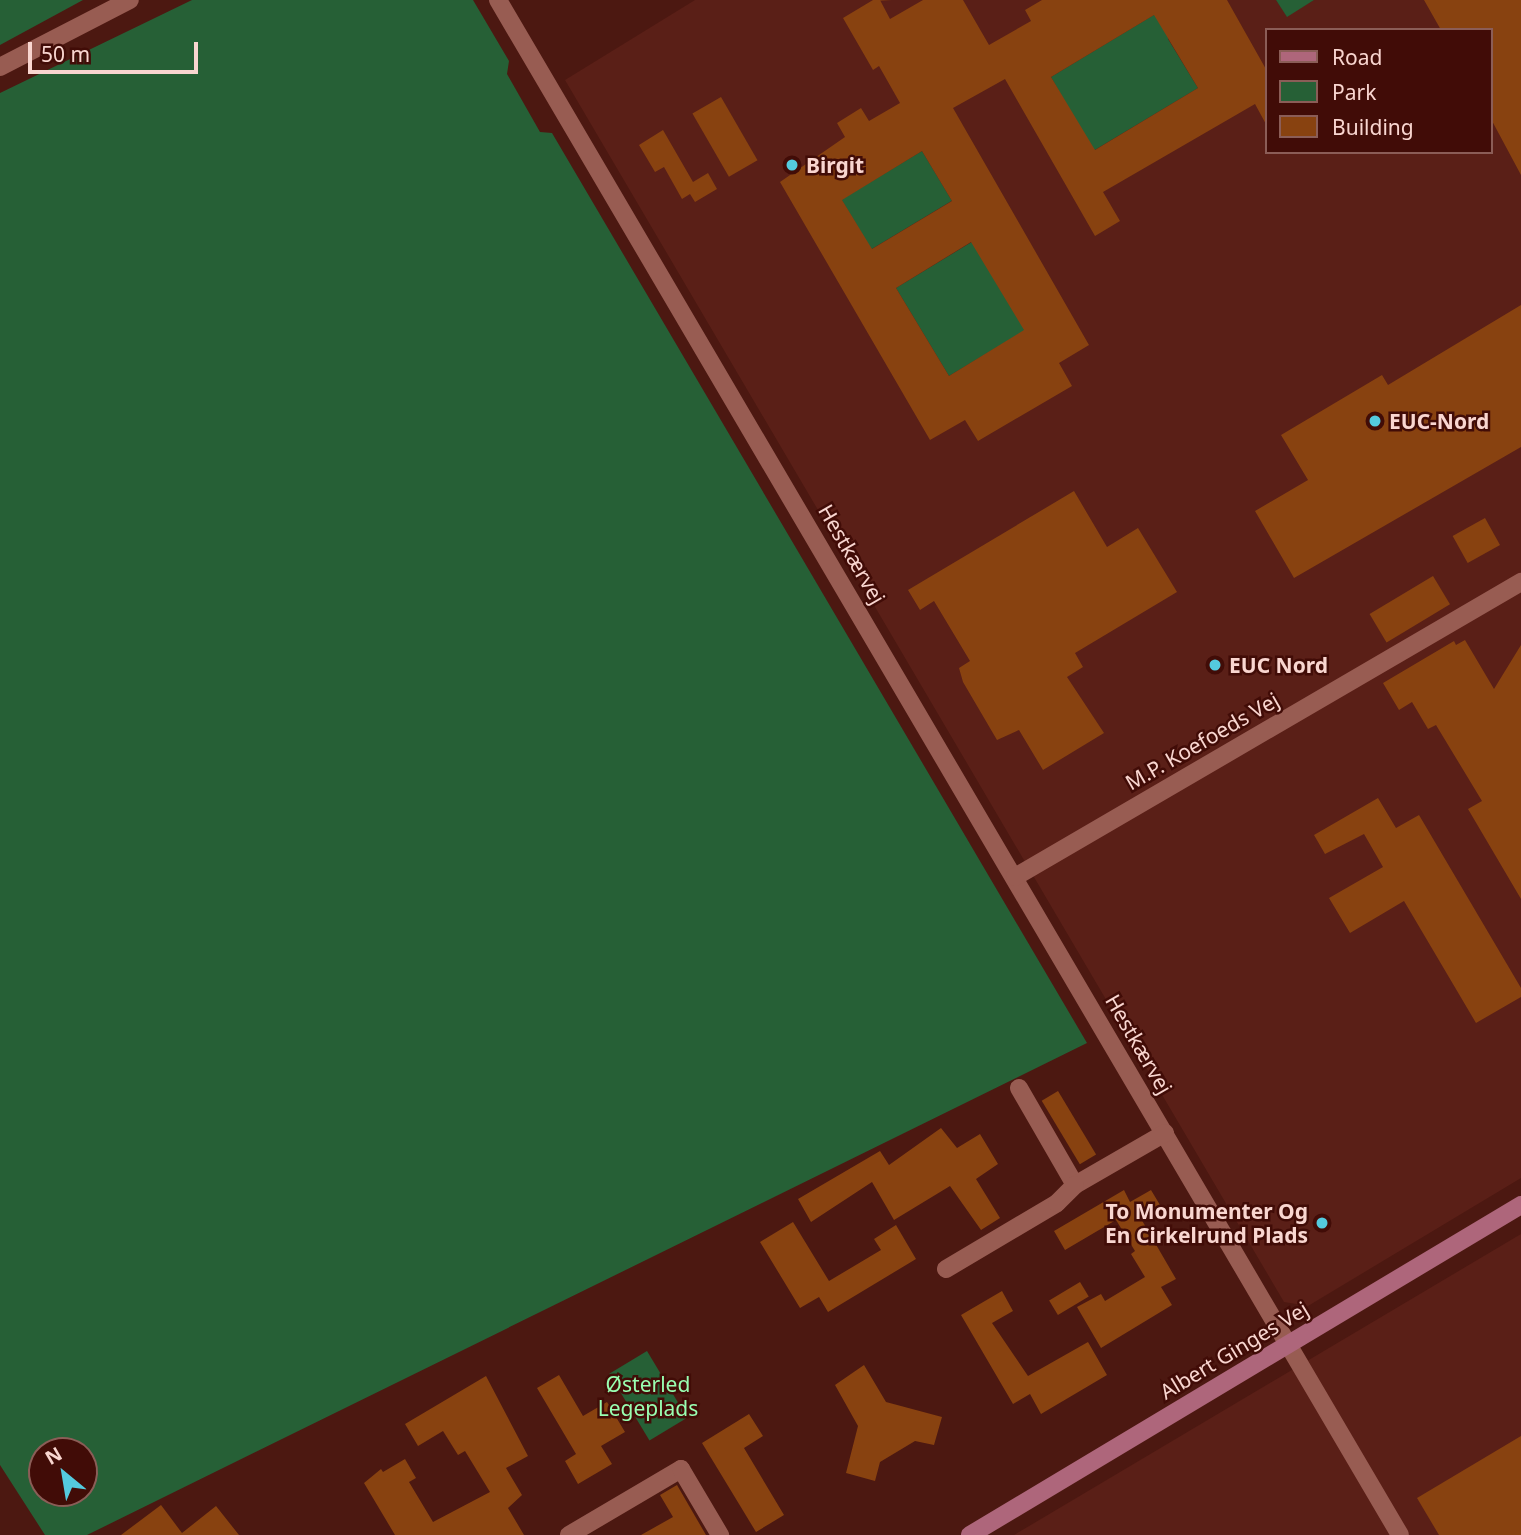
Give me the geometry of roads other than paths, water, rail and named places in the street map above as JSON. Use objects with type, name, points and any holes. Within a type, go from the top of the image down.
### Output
[{"type":"street","points":[[0,67],[130,0]]},
{"type":"street","name":"Hestkærvej","points":[[498,0],[1400,1535]]},
{"type":"street","name":"M.P. Koefoeds Vej","points":[[1015,877],[1521,582]]},
{"type":"street","points":[[1019,1088],[1075,1185]]},
{"type":"street","points":[[946,1269],[1057,1203],[1075,1185],[1165,1133]]},
{"type":"street","name":"Albert Ginges Vej","points":[[970,1535],[1521,1205]]},
{"type":"street","points":[[569,1535],[681,1469],[720,1535]]},
{"type":"place","name":"Birgit","points":[[792,165]]},
{"type":"place","name":"EUC-Nord","points":[[1375,421]]},
{"type":"place","name":"EUC Nord","points":[[1215,665]]},
{"type":"place","name":"To Monumenter Og En Cirkelrund Plads","points":[[1322,1223]]},
{"type":"park label","name":"Østerled Legeplads","points":[[648,1396]]}]
